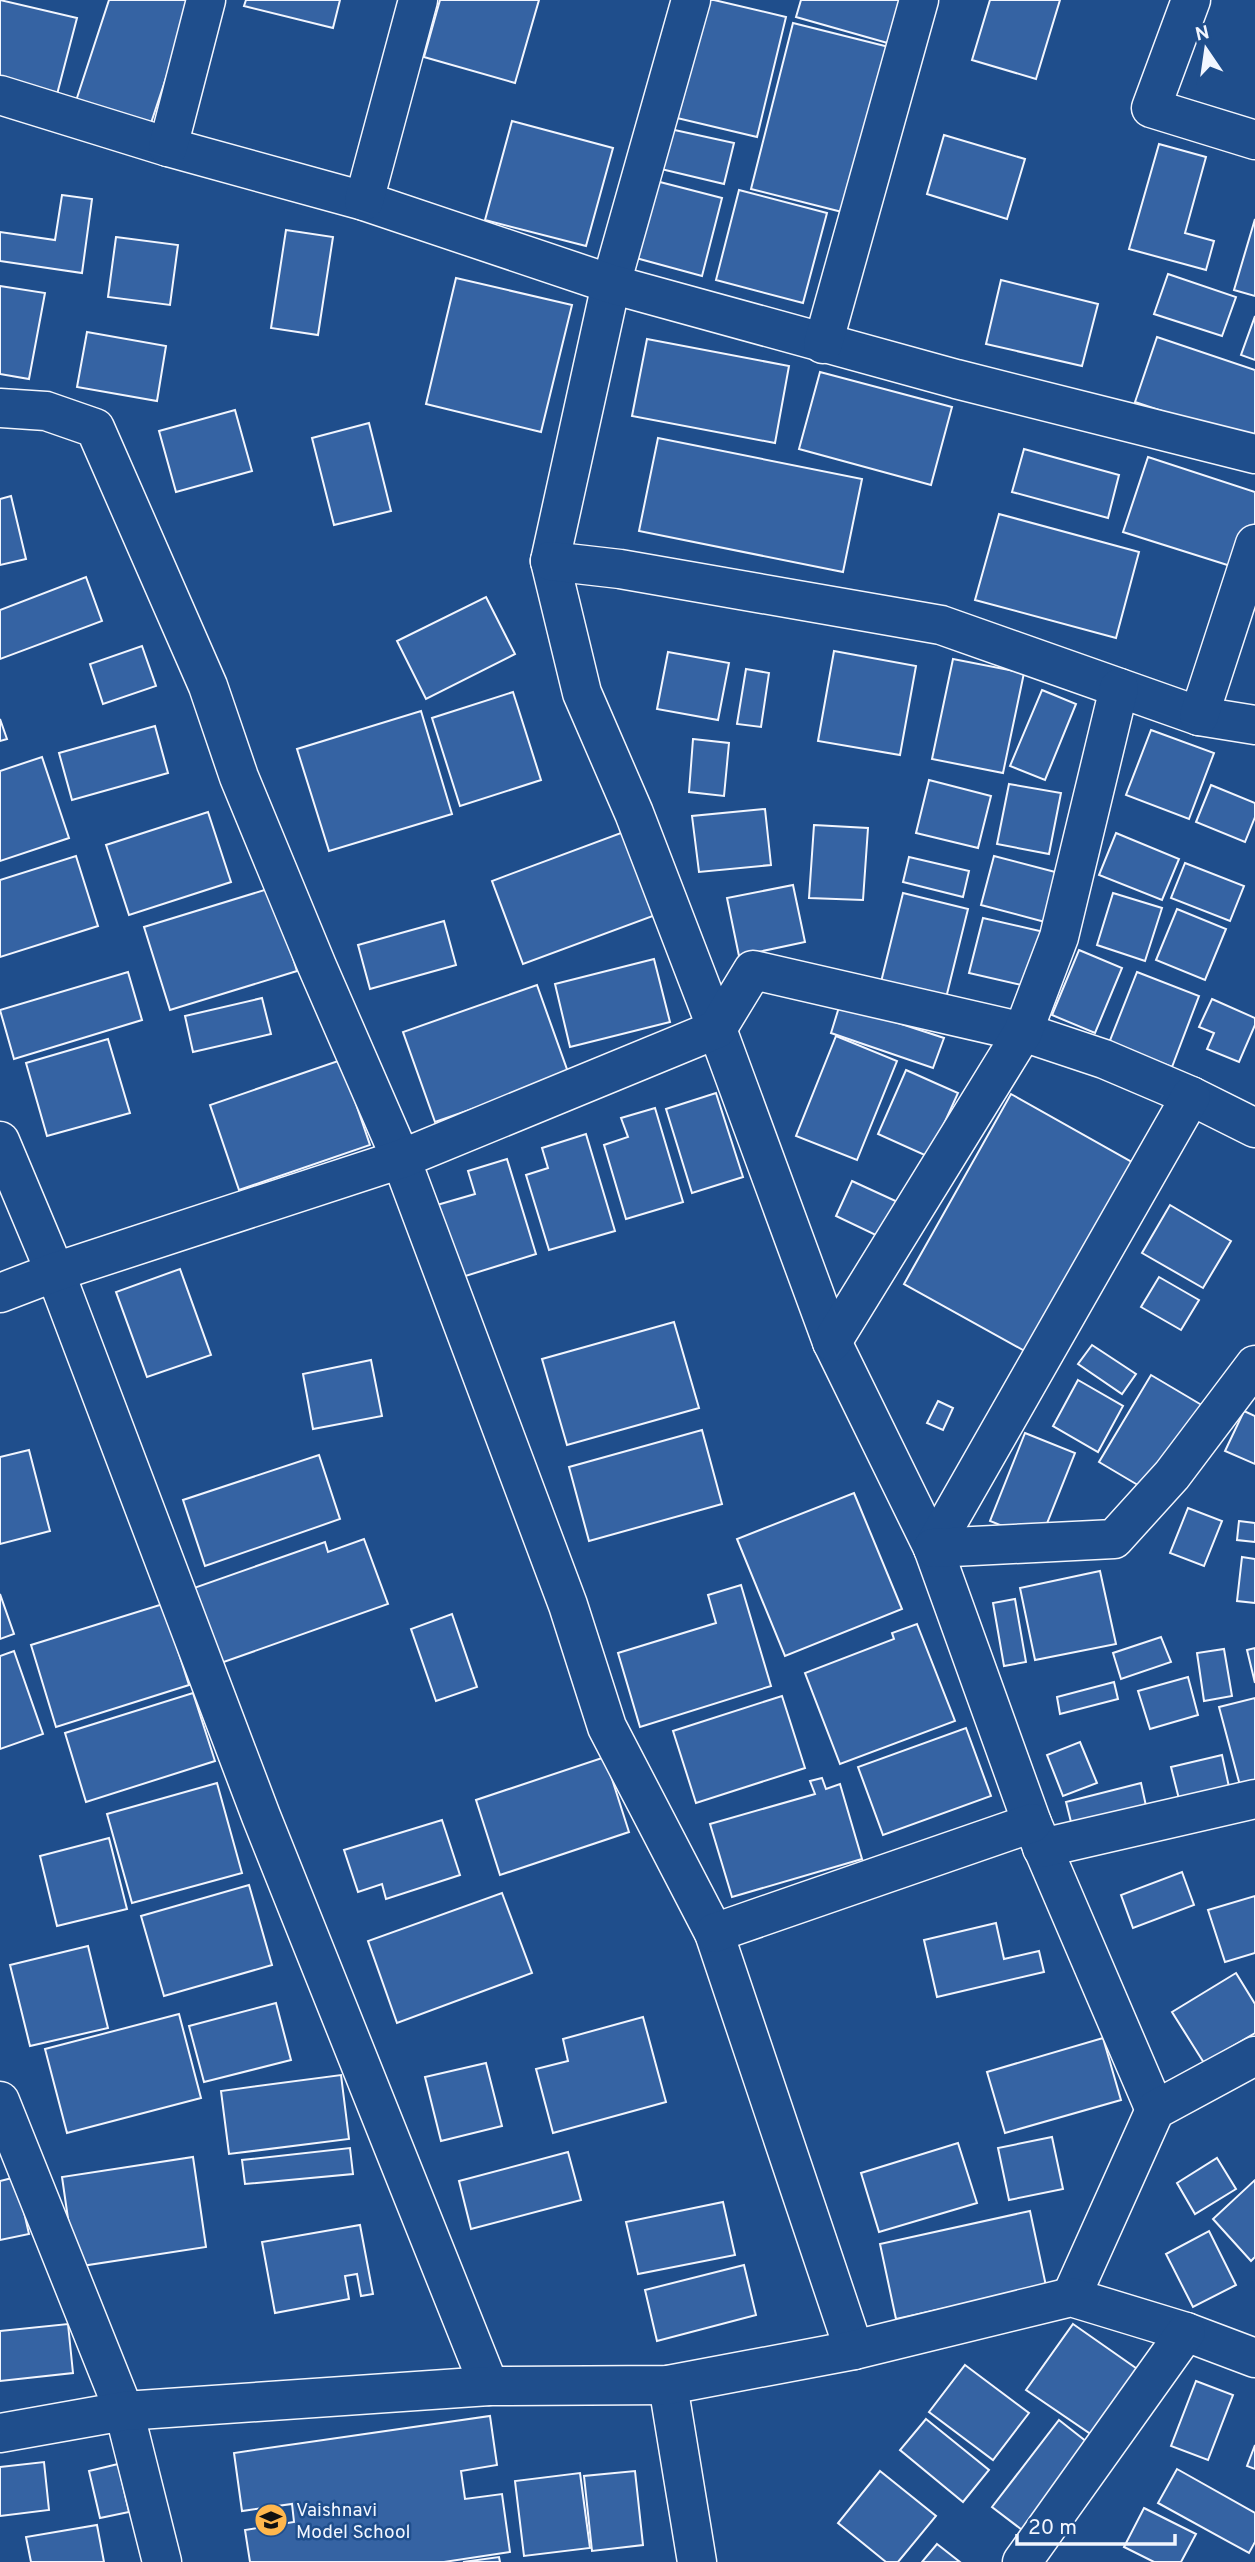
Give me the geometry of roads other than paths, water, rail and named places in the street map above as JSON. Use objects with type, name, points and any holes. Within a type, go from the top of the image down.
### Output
[{"type":"street","points":[[168,147],[206,0]]},
{"type":"street","points":[[364,201],[418,0]]},
{"type":"street","points":[[691,0],[611,284],[551,561],[582,693],[634,813],[832,1342],[933,1548],[1037,1836],[1156,2110]]},
{"type":"street","points":[[823,344],[919,0]]},
{"type":"street","points":[[1191,0],[1152,108],[1255,139]]},
{"type":"street","points":[[0,95],[168,147],[364,201],[611,284],[823,344],[1255,454]]},
{"type":"street","points":[[0,408],[47,411],[95,428],[208,686],[239,777],[401,1159],[568,1605],[607,1727],[714,1933],[854,2350]]},
{"type":"street","points":[[1199,716],[1255,544]]},
{"type":"street","points":[[551,561],[620,569],[940,625],[1199,716],[1255,725]]},
{"type":"street","points":[[832,1342],[1023,1032],[1059,937],[1119,688]]},
{"type":"street","points":[[0,1293],[55,1272],[401,1159],[717,1029],[753,970],[1023,1032],[1104,1059],[1191,1096],[1255,1128]]},
{"type":"street","points":[[933,1548],[1191,1096]]},
{"type":"street","points":[[0,1141],[55,1272],[261,1816],[489,2386]]},
{"type":"street","points":[[933,1548],[1114,1539],[1172,1475],[1255,1364]]},
{"type":"street","points":[[714,1933],[1037,1836],[1255,1799]]},
{"type":"street","points":[[1071,2297],[1156,2110],[1255,2056]]},
{"type":"street","points":[[0,2101],[124,2411],[162,2562]]},
{"type":"street","points":[[0,2433],[124,2411],[489,2386],[668,2385],[854,2350],[1071,2297],[1185,2332],[1255,2358]]},
{"type":"street","points":[[1023,2562],[1185,2332]]},
{"type":"street","points":[[668,2385],[696,2562]]},
{"type":"place","name":"Vaishnavi Model School","points":[[271,2520]]}]
